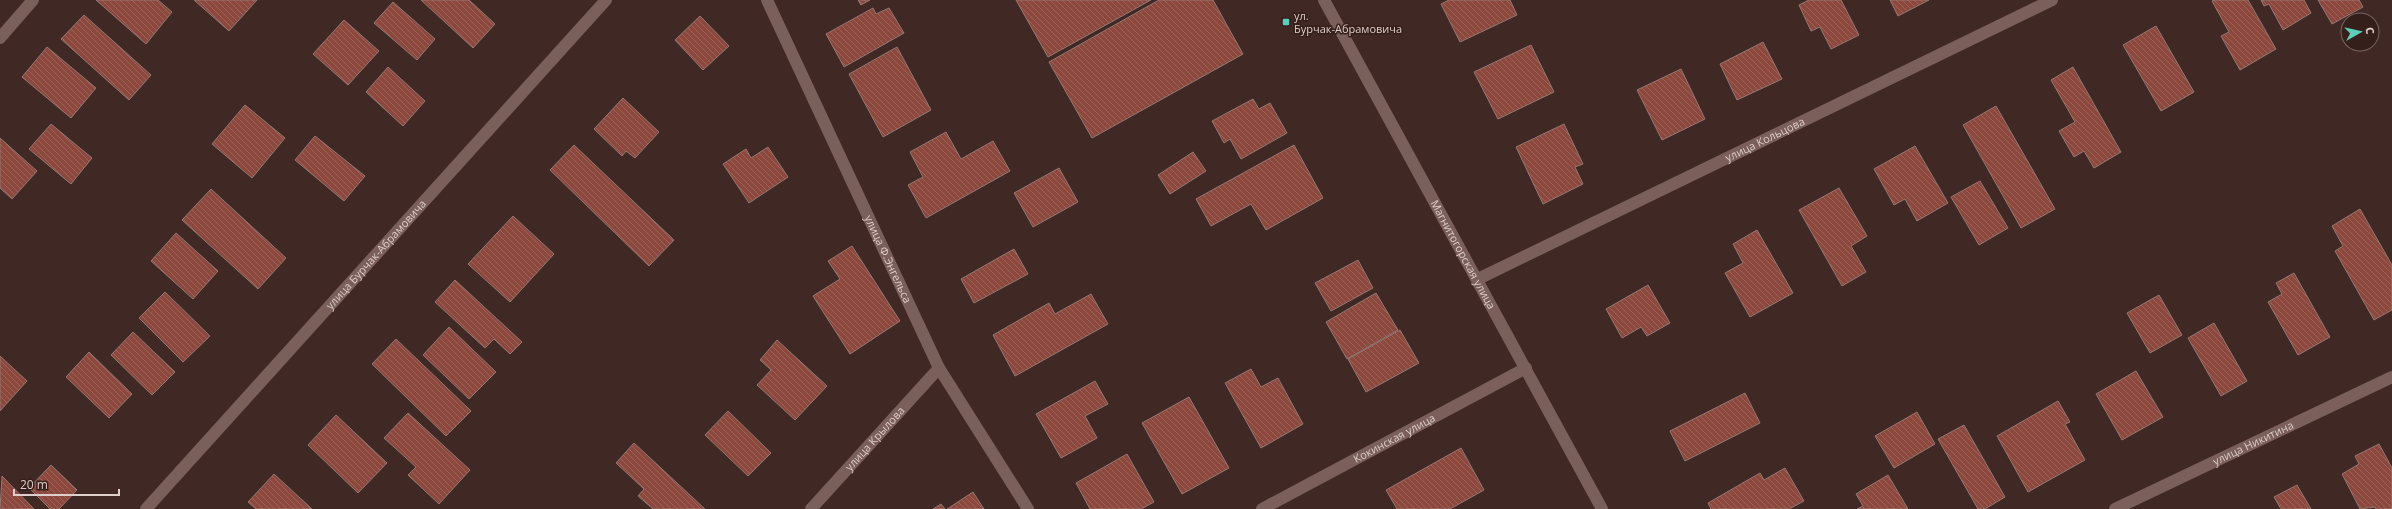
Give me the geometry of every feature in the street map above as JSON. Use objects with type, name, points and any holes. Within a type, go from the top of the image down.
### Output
[{"type":"street","points":[[0,38],[33,0]]},
{"type":"street","name":"улица Бурчак-Абрамовича","points":[[146,509],[606,0]]},
{"type":"street","name":"улица Ф.Энгельса","points":[[767,0],[939,368],[1028,509]]},
{"type":"street","name":"Магнитогорская улица","points":[[1324,0],[1478,279],[1602,509]]},
{"type":"street","name":"улица Кольцова","points":[[1478,279],[2052,0]]},
{"type":"street","name":"улица Крылова","points":[[811,509],[939,368]]},
{"type":"street","name":"Кокинская улица","points":[[1262,509],[1526,368]]},
{"type":"street","name":"улица Никитина","points":[[2115,509],[2392,377]]},
{"type":"building","points":[[96,0],[158,0],[172,12],[146,44]]},
{"type":"building","points":[[194,0],[257,0],[229,31]]},
{"type":"building","points":[[421,0],[469,0],[495,24],[473,48]]},
{"type":"building","points":[[858,0],[870,0],[861,5]]},
{"type":"building","points":[[1016,0],[1151,0],[1048,57]]},
{"type":"building","points":[[1159,0],[1213,0],[1243,54],[1092,138],[1049,62]]},
{"type":"building","points":[[1449,0],[1510,0],[1517,15],[1460,42],[1441,4]]},
{"type":"building","points":[[1809,0],[1841,0],[1859,35],[1831,49],[1820,27],[1811,31],[1799,5]]},
{"type":"building","points":[[1890,0],[1929,0],[1898,16]]},
{"type":"building","points":[[2248,0],[2276,49],[2240,70],[2221,36],[2229,32],[2212,1]]},
{"type":"building","points":[[2261,0],[2304,0],[2311,13],[2283,30],[2269,4],[2264,6]]},
{"type":"building","points":[[2318,0],[2359,0],[2363,7],[2354,12],[2340,12],[2340,20],[2332,24]]},
{"type":"building","points":[[393,2],[435,39],[417,60],[374,23]]},
{"type":"building","points":[[873,8],[876,14],[889,8],[904,33],[844,67],[826,34]]},
{"type":"building","points":[[84,15],[151,75],[129,100],[61,39]]},
{"type":"building","points":[[700,16],[729,46],[703,70],[675,40]]},
{"type":"building","points":[[344,20],[379,51],[348,85],[313,54]]},
{"type":"building","points":[[2156,26],[2194,92],[2161,111],[2123,45]]},
{"type":"building","points":[[1763,42],[1782,79],[1737,100],[1720,64]]},
{"type":"building","points":[[1531,45],[1554,92],[1498,119],[1474,72]]},
{"type":"building","points":[[47,47],[96,88],[71,118],[22,77]]},
{"type":"building","points":[[897,47],[931,110],[883,137],[849,74]]},
{"type":"building","points":[[388,67],[425,101],[403,126],[366,92]]},
{"type":"building","points":[[2073,67],[2121,152],[2094,168],[2084,151],[2074,157],[2059,131],[2075,122],[2051,80]]},
{"type":"building","points":[[1681,69],[1705,119],[1662,140],[1637,90]]},
{"type":"building","points":[[623,98],[659,132],[635,158],[626,151],[622,156],[594,129]]},
{"type":"building","points":[[1253,99],[1259,109],[1270,103],[1287,133],[1241,159],[1230,139],[1224,143],[1212,121]]},
{"type":"building","points":[[245,105],[285,138],[252,178],[212,144]]},
{"type":"building","points":[[1996,106],[2055,209],[2021,228],[1963,125]]},
{"type":"building","points":[[51,124],[92,158],[71,184],[29,149]]},
{"type":"building","points":[[1564,124],[1583,164],[1575,167],[1583,184],[1543,204],[1516,147]]},
{"type":"building","points":[[946,132],[961,159],[993,141],[1010,171],[926,218],[908,185],[923,177],[910,152]]},
{"type":"building","points":[[315,136],[365,176],[344,201],[295,160]]},
{"type":"building","points":[[0,138],[37,171],[12,199],[0,188]]},
{"type":"building","points":[[574,145],[674,240],[649,266],[550,170]]},
{"type":"building","points":[[1294,145],[1323,198],[1266,230],[1251,204],[1211,226],[1196,199]]},
{"type":"building","points":[[1915,146],[1948,203],[1917,221],[1905,199],[1894,205],[1874,169]]},
{"type":"building","points":[[768,147],[788,177],[749,203],[723,164],[746,149],[751,158]]},
{"type":"building","points":[[1193,152],[1206,171],[1170,194],[1158,175]]},
{"type":"building","points":[[1059,168],[1078,202],[1033,227],[1014,193]]},
{"type":"building","points":[[1980,181],[2008,228],[1979,245],[1951,197]]},
{"type":"building","points":[[1839,188],[1867,236],[1851,246],[1866,272],[1842,286],[1799,210]]},
{"type":"building","points":[[211,189],[286,258],[258,289],[182,220]]},
{"type":"building","points":[[2360,209],[2392,265],[2392,310],[2374,320],[2335,251],[2343,246],[2332,226]]},
{"type":"building","points":[[513,216],[554,254],[510,302],[468,264]]},
{"type":"building","points":[[1757,230],[1793,293],[1750,317],[1725,273],[1743,263],[1733,244]]},
{"type":"building","points":[[176,233],[218,271],[193,299],[151,261]]},
{"type":"building","points":[[852,246],[900,321],[850,354],[813,296],[840,279],[828,261]]},
{"type":"building","points":[[1014,249],[1028,274],[974,303],[961,279]]},
{"type":"building","points":[[1358,260],[1373,288],[1331,311],[1315,283]]},
{"type":"building","points":[[2294,273],[2330,337],[2298,355],[2268,302],[2282,294],[2276,283]]},
{"type":"building","points":[[455,280],[522,342],[510,354],[494,339],[485,348],[435,302]]},
{"type":"building","points":[[1648,285],[1670,323],[1647,336],[1641,327],[1622,338],[1606,309]]},
{"type":"building","points":[[165,292],[210,336],[183,362],[139,318]]},
{"type":"building","points":[[1376,293],[1398,330],[1347,359],[1326,322]]},
{"type":"building","points":[[1091,294],[1108,324],[1015,376],[993,335],[1049,303],[1055,314]]},
{"type":"building","points":[[2159,295],[2182,335],[2150,353],[2127,313]]},
{"type":"building","points":[[2214,323],[2247,381],[2221,396],[2188,338]]},
{"type":"building","points":[[449,327],[496,372],[469,399],[423,355]]},
{"type":"building","points":[[1400,330],[1419,363],[1366,392],[1348,359]]},
{"type":"building","points":[[133,332],[175,372],[152,395],[111,355]]},
{"type":"building","points":[[396,339],[471,411],[446,436],[372,364]]},
{"type":"building","points":[[777,340],[827,386],[795,420],[757,385],[771,370],[760,360]]},
{"type":"building","points":[[89,352],[132,394],[109,418],[66,377]]},
{"type":"building","points":[[0,356],[27,381],[0,411]]},
{"type":"building","points":[[1251,369],[1261,387],[1278,378],[1303,424],[1261,448],[1225,383]]},
{"type":"building","points":[[2136,371],[2163,417],[2122,440],[2096,394]]},
{"type":"building","points":[[1095,381],[1108,404],[1085,416],[1097,438],[1061,458],[1036,414]]},
{"type":"building","points":[[1745,393],[1760,423],[1685,461],[1670,431]]},
{"type":"building","points":[[1189,397],[1229,468],[1182,494],[1142,423]]},
{"type":"building","points":[[2058,401],[2070,422],[2065,424],[2085,460],[2028,492],[1997,436]]},
{"type":"building","points":[[728,411],[771,453],[748,476],[705,435]]},
{"type":"building","points":[[1917,412],[1935,444],[1894,468],[1875,436]]},
{"type":"building","points":[[408,413],[470,470],[439,504],[408,475],[416,467],[384,438]]},
{"type":"building","points":[[336,415],[387,463],[358,493],[308,445]]},
{"type":"building","points":[[1964,425],[2005,497],[1985,509],[1978,509],[1938,439]]},
{"type":"building","points":[[634,443],[705,509],[653,509],[638,496],[644,489],[616,463]]},
{"type":"building","points":[[2379,444],[2392,468],[2392,509],[2376,509],[2375,507],[2360,509],[2342,474],[2359,464],[2355,456]]},
{"type":"building","points":[[1461,448],[1484,490],[1450,509],[1397,509],[1386,490]]},
{"type":"building","points":[[1127,454],[1154,502],[1141,509],[1090,509],[1076,483]]},
{"type":"building","points":[[51,465],[77,490],[59,509],[50,509],[29,488]]},
{"type":"building","points":[[1785,468],[1804,501],[1789,509],[1711,509],[1708,503],[1760,473],[1764,480]]},
{"type":"building","points":[[274,474],[312,509],[256,509],[248,502]]},
{"type":"building","points":[[1888,475],[1908,509],[1857,509],[1863,506],[1856,494]]},
{"type":"building","points":[[2,476],[34,509],[0,509]]},
{"type":"building","points":[[2297,485],[2311,509],[2281,509],[2274,497]]},
{"type":"building","points":[[973,492],[984,509],[947,509]]},
{"type":"building","points":[[941,504],[945,509],[933,509]]},
{"type":"place","name":"ул. Бурчак-Абрамовича","points":[[1286,22]]}]
